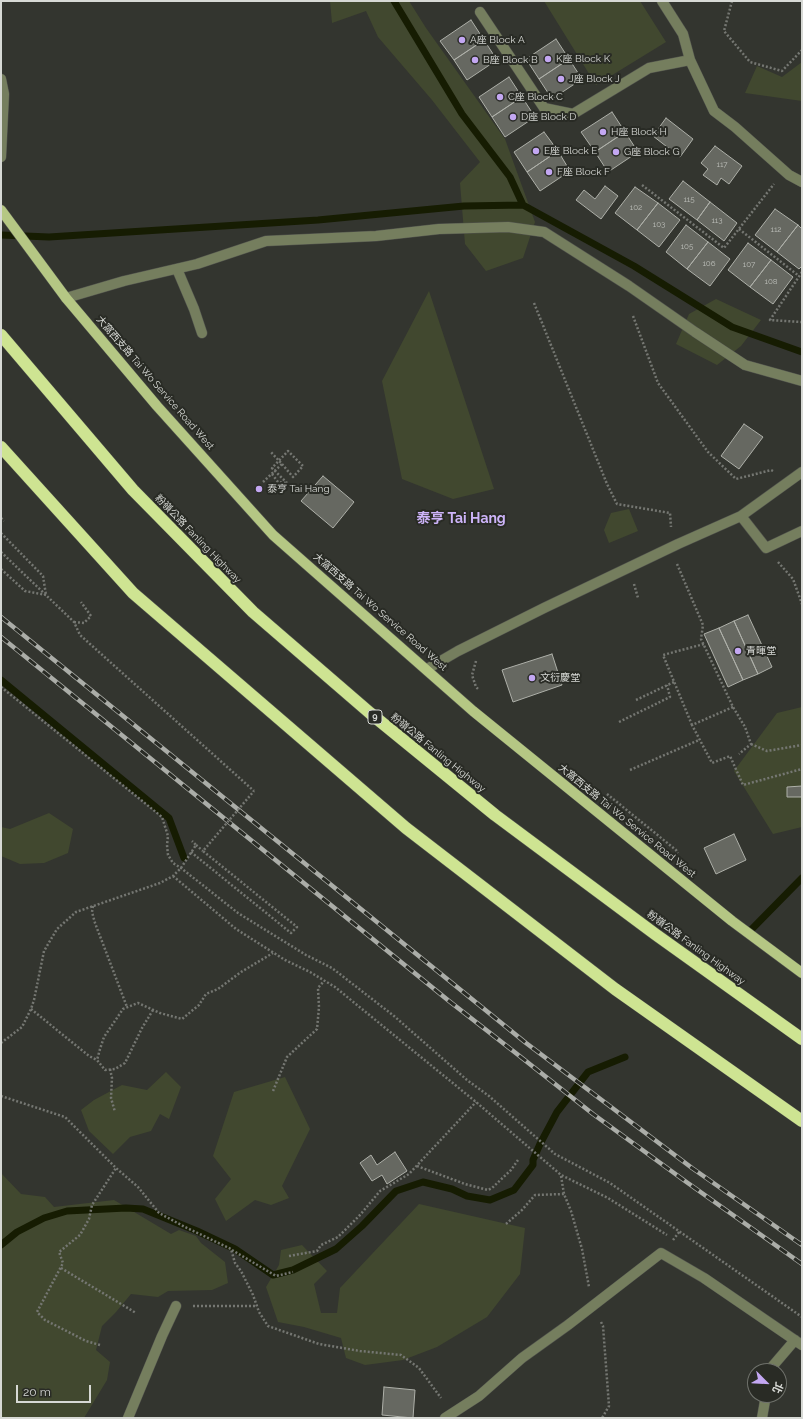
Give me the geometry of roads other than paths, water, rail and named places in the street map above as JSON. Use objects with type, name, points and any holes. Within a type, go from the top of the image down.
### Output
[{"type":"highway","name":"粉嶺公路 Fanling Highway","points":[[1,335],[133,490],[253,612],[370,713],[495,815],[655,934],[802,1039]]},
{"type":"highway","points":[[1,446],[134,593],[406,828],[614,989],[802,1121]]},
{"type":"main road","name":"大窩西支路 Tai Wo Service Road West","points":[[1,210],[66,298],[157,406],[273,535],[473,711],[549,774],[732,921],[802,973]]},
{"type":"street","points":[[662,1],[683,34],[690,60],[714,111],[735,127],[784,171],[802,182]]},
{"type":"street","points":[[480,12],[544,108],[573,114],[649,68],[690,60]]},
{"type":"street","points":[[1,79],[4,94],[1,157]]},
{"type":"street","points":[[66,298],[124,281],[197,264],[266,241],[376,236],[439,229],[508,227],[544,232],[629,286],[695,332],[745,364],[802,381]]},
{"type":"street","points":[[177,269],[194,309],[202,333]]},
{"type":"street","points":[[427,669],[458,651],[678,544],[741,516],[802,472]]},
{"type":"street","points":[[741,516],[766,548],[802,531]]},
{"type":"street","points":[[444,1418],[479,1396],[522,1358],[568,1325],[661,1253],[704,1278],[798,1343],[776,1363]]},
{"type":"street","points":[[128,1418],[176,1306]]},
{"type":"street","points":[[762,1418],[765,1403]]},
{"type":"waterway","points":[[394,1],[462,114],[510,177],[523,205]]},
{"type":"waterway","points":[[1,235],[49,237],[318,220],[464,206],[523,205],[634,266],[732,327],[802,352]]},
{"type":"waterway","points":[[1,680],[169,818],[184,858]]},
{"type":"waterway","points":[[747,934],[802,878]]},
{"type":"waterway","points":[[1,1245],[17,1232],[44,1218],[67,1211],[126,1208],[143,1209],[197,1231],[235,1249],[273,1275],[293,1270],[336,1249],[362,1226],[396,1191],[423,1182],[452,1189],[467,1196],[490,1200],[514,1190],[533,1165],[533,1160],[540,1144],[557,1112],[588,1072],[625,1057]]},
{"type":"railway","points":[[1,617],[526,1043],[692,1168],[802,1245]]},
{"type":"railway","points":[[1,637],[449,1001],[593,1114],[802,1264]]},
{"type":"place","name":"A座 Block A","points":[[462,40]]},
{"type":"place","name":"K座 Block K","points":[[548,59]]},
{"type":"place","name":"B座 Block B","points":[[475,60]]},
{"type":"place","name":"J座 Block J","points":[[561,79]]},
{"type":"place","name":"C座 Block C","points":[[500,97]]},
{"type":"place","name":"D座 Block D","points":[[513,117]]},
{"type":"place","name":"H座 Block H","points":[[603,132]]},
{"type":"place","name":"E座 Block E","points":[[536,151]]},
{"type":"place","name":"G座 Block G","points":[[616,152]]},
{"type":"place","name":"F座 Block F","points":[[549,172]]},
{"type":"place","name":"泰亨 Tai Hang","points":[[259,489]]},
{"type":"place","name":"青暉堂","points":[[738,651]]},
{"type":"place","name":"文衍慶堂","points":[[532,678]]},
{"type":"district","name":"泰亨 Tai Hang","points":[[461,519]]}]
